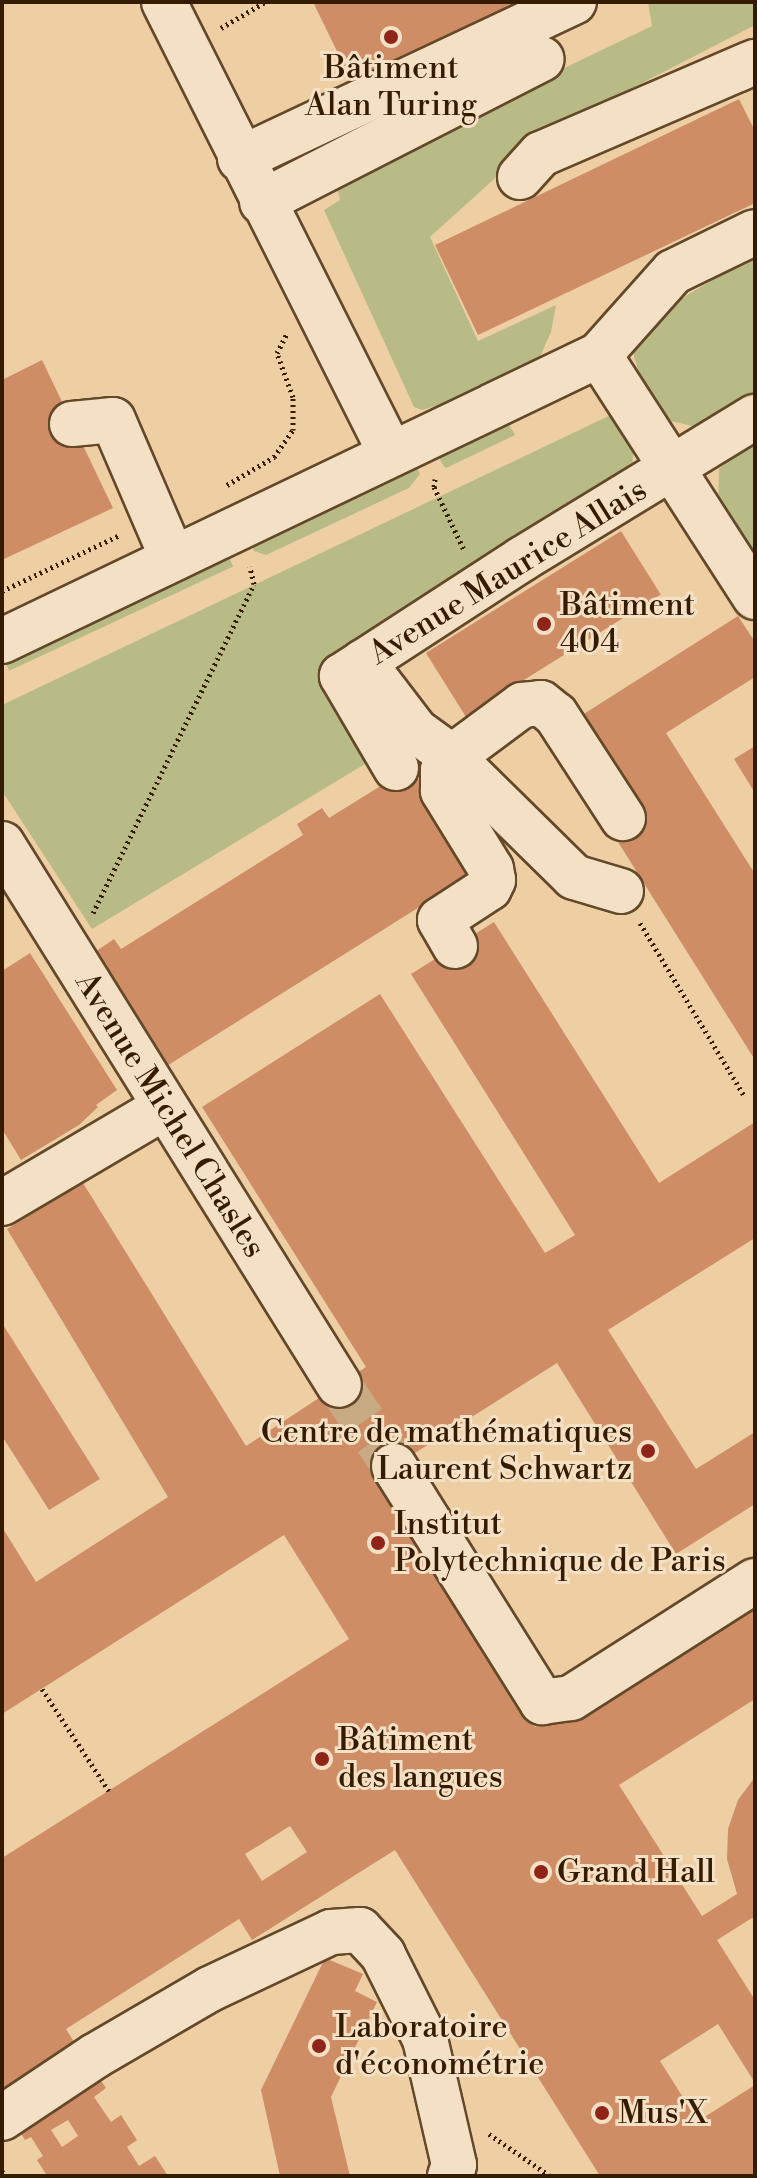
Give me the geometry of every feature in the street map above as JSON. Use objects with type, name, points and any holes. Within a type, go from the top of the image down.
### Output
[{"type":"street","points":[[164,2],[240,159],[391,454]]},
{"type":"street","points":[[240,159],[574,2]]},
{"type":"street","points":[[262,202],[542,59]]},
{"type":"street","points":[[520,177],[541,154],[755,62]]},
{"type":"street","points":[[2,641],[599,355],[673,272],[755,232]]},
{"type":"street","points":[[599,355],[755,597]]},
{"type":"street","name":"Avenue Maurice Allais","points":[[353,669],[755,417]]},
{"type":"street","points":[[72,424],[113,420],[173,559]]},
{"type":"street","points":[[353,669],[416,731],[452,757],[574,877],[621,891]]},
{"type":"street","points":[[353,669],[396,768]]},
{"type":"street","points":[[455,946],[440,920],[489,888],[493,880],[491,869],[443,791],[443,770],[452,757],[522,705],[541,703],[556,715],[623,818]]},
{"type":"street","name":"Avenue Michel Chasles","points":[[2,844],[339,1385]]},
{"type":"street","points":[[2,1203],[165,1107]]},
{"type":"street","points":[[394,1466],[542,1702],[571,1698],[755,1581]]},
{"type":"street","points":[[2,2118],[95,2056],[210,1989],[331,1932],[360,1930],[383,1955],[425,2039],[454,2165],[450,2176]]},
{"type":"path","points":[[187,47],[265,2]]},
{"type":"path","points":[[215,492],[274,457],[293,430],[293,397],[277,353],[287,333],[322,318]]},
{"type":"path","points":[[436,474],[434,487],[482,587]]},
{"type":"path","points":[[2,591],[155,518]]},
{"type":"path","points":[[72,957],[254,584],[253,573]]},
{"type":"path","points":[[621,891],[745,1097]]},
{"type":"path","points":[[42,1689],[109,1791]]},
{"type":"path","points":[[439,2099],[550,2176]]},
{"type":"path","points":[[2,2171],[5,2176]]},
{"type":"green space","points":[[648,2],[755,2],[755,25],[545,133],[430,237],[478,341],[556,305],[551,332],[539,359],[443,404],[422,410],[414,407],[324,210],[340,200],[335,178],[652,26]]},
{"type":"green space","points":[[755,254],[755,395],[700,428],[671,421],[644,387],[634,357],[633,328]]},
{"type":"green space","points":[[617,412],[634,442],[632,468],[323,673],[375,758],[92,929],[2,791],[2,705]]},
{"type":"green space","points":[[505,418],[515,435],[446,468],[443,465],[436,452]]},
{"type":"green space","points":[[755,440],[755,565],[718,508],[719,469]]},
{"type":"green space","points":[[414,459],[420,474],[409,488],[266,555],[254,551],[249,539]]},
{"type":"green space","points":[[226,551],[233,566],[9,671],[2,655]]},
{"type":"building","name":"Bâtiment Alan Turing","points":[[313,2],[526,2],[353,84]]},
{"type":"building","points":[[739,99],[755,131],[755,203],[478,335],[435,245]]},
{"type":"building","points":[[42,360],[113,508],[2,560],[2,380]]},
{"type":"building","name":"Bâtiment 404","points":[[621,531],[661,595],[466,716],[426,653]]},
{"type":"building","points":[[738,616],[755,642],[755,677],[666,733],[755,874],[755,1060],[618,842],[647,823],[579,717]]},
{"type":"building","points":[[755,746],[755,793],[734,759]]},
{"type":"building","points":[[411,767],[475,872],[162,1069],[89,956],[114,939],[121,949],[303,835],[297,824],[322,808],[329,818]]},
{"type":"building","points":[[494,922],[659,1183],[755,1122],[755,1238],[608,1330],[696,1469],[755,1432],[755,1504],[676,1554],[557,1363],[377,1477],[535,1727],[755,1589],[755,1699],[619,1785],[702,1916],[737,1894],[727,1859],[728,1829],[738,1800],[755,1777],[755,1920],[752,1918],[717,1940],[755,2000],[755,2083],[718,2024],[660,2061],[698,2121],[755,2085],[755,2176],[600,2176],[395,1850],[252,1940],[239,1919],[66,2029],[81,2053],[2,2103],[2,1858],[349,1639],[284,1535],[2,1714],[2,1527],[36,1582],[168,1497],[7,1229],[83,1183],[246,1446],[366,1367],[202,1107],[380,994],[545,1253],[575,1235],[411,974]],"holes":[[[290,1826],[307,1852],[262,1881],[245,1854]]]},
{"type":"building","points":[[30,953],[117,1090],[96,1105],[98,1107],[79,1125],[21,1160],[2,1129],[2,971]]},
{"type":"building","points":[[2,1323],[100,1479],[49,1510],[2,1436]]},
{"type":"building","name":"Laboratoire d'économétrie","points":[[325,1958],[363,1974],[355,1991],[377,2002],[331,2097],[350,2176],[280,2176],[261,2090]]},
{"type":"building","points":[[93,2069],[106,2088],[94,2097],[111,2122],[121,2115],[137,2140],[127,2147],[139,2166],[155,2156],[168,2176],[47,2176],[37,2160],[43,2156],[31,2137],[25,2140],[13,2121]],"holes":[[[68,2120],[78,2136],[62,2147],[51,2130]]]},
{"type":"tunnel","points":[[339,1385],[394,1466]]},
{"type":"place","name":"Bâtiment Alan Turing","points":[[391,37]]},
{"type":"place","name":"Bâtiment 404","points":[[544,624]]},
{"type":"place","name":"Centre de mathématiques Laurent Schwartz","points":[[648,1451]]},
{"type":"place","name":"Institut Polytechnique de Paris","points":[[378,1543]]},
{"type":"place","name":"Bâtiment des langues","points":[[322,1759]]},
{"type":"place","name":"Grand Hall","points":[[541,1872]]},
{"type":"place","name":"Laboratoire d'économétrie","points":[[319,2046]]},
{"type":"place","name":"Mus'X","points":[[602,2113]]}]
